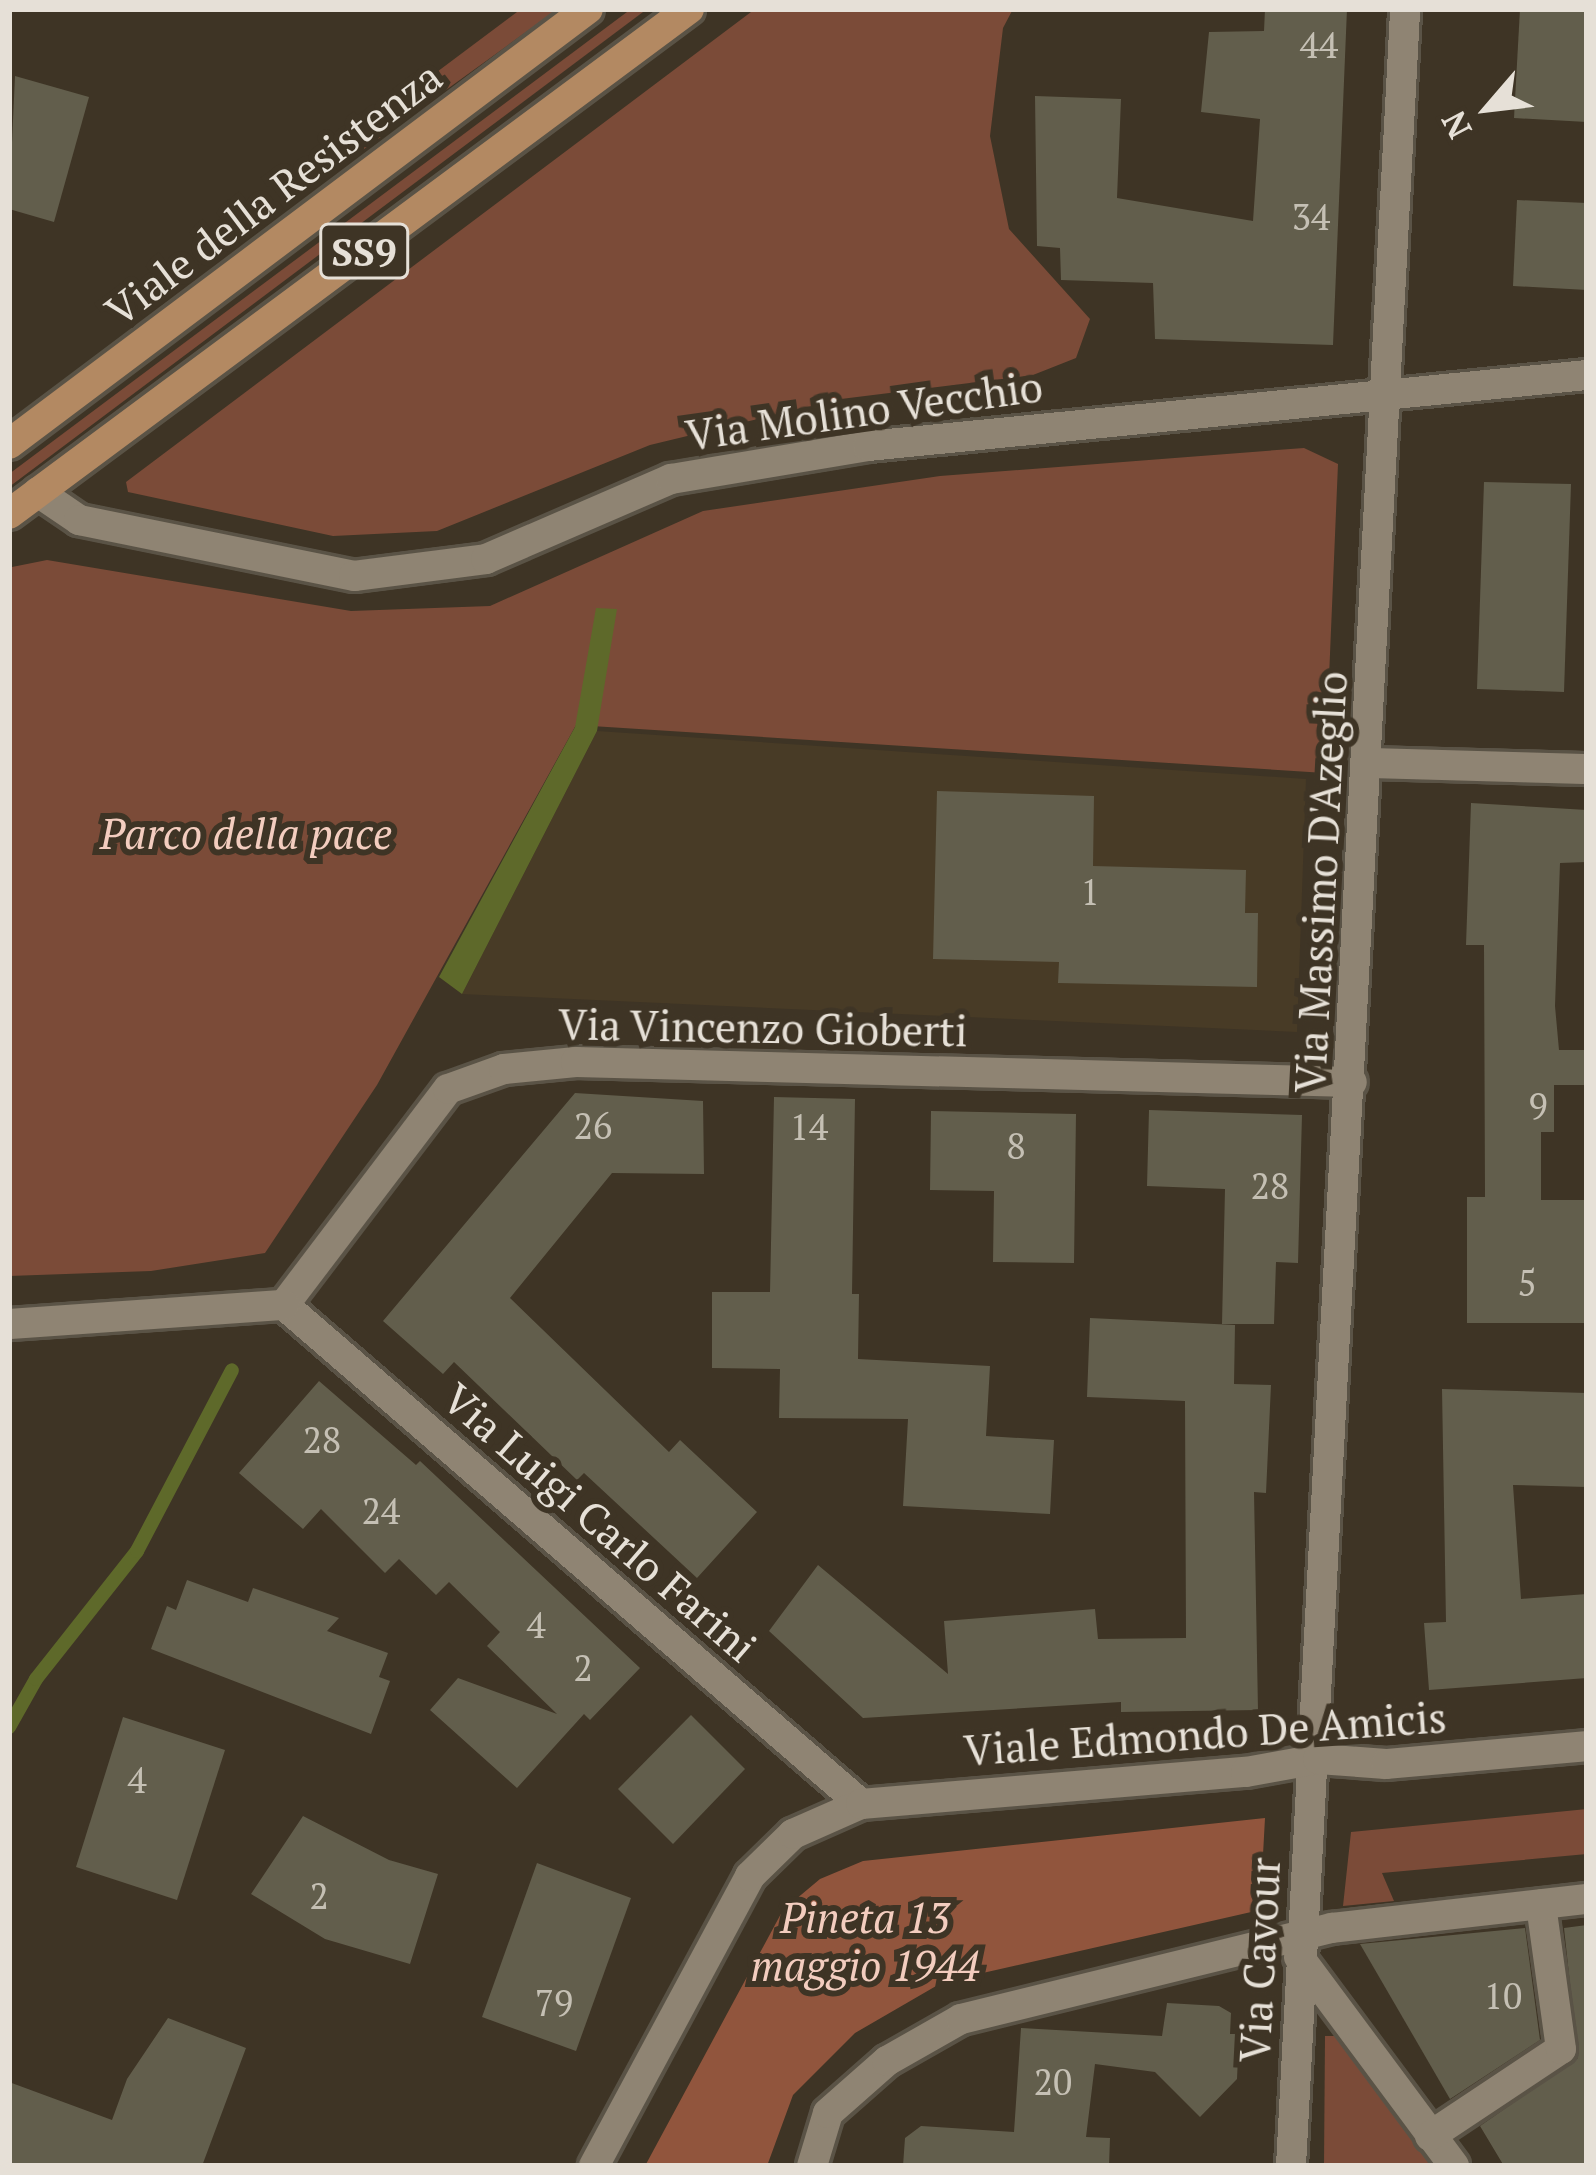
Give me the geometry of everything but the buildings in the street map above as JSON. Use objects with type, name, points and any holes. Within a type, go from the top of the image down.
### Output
[{"type":"main road","name":"Viale della Resistenza","points":[[9,444],[588,9]]},
{"type":"main road","name":"SS9","points":[[9,514],[689,9]]},
{"type":"street","name":"Via Massimo D'Azeglio","points":[[1318,1759],[1406,9]]},
{"type":"street","name":"Via Molino Vecchio","points":[[38,493],[79,520],[354,576],[486,559],[671,479],[868,446],[1387,388],[1587,375]]},
{"type":"street","points":[[1368,764],[1587,769]]},
{"type":"street","name":"Via Vincenzo Gioberti","points":[[284,1305],[448,1089],[504,1069],[576,1062],[1352,1082]]},
{"type":"street","points":[[9,1324],[284,1305]]},
{"type":"street","name":"Via Luigi Carlo Farini","points":[[284,1305],[861,1804]]},
{"type":"street","name":"Viale Edmondo De Amicis","points":[[594,2166],[750,1876],[794,1834],[861,1804],[1246,1772],[1318,1759],[1386,1764],[1587,1746]]},
{"type":"street","name":"Via Cavour","points":[[1291,2166],[1298,1946],[1318,1759]]},
{"type":"street","points":[[812,2166],[828,2113],[887,2062],[961,2019],[1298,1946],[1587,1899]]},
{"type":"street","points":[[1430,2136],[1561,2049],[1541,1904]]},
{"type":"street","points":[[1298,1946],[1454,2166]]},
{"type":"shaded area","points":[[596,608],[617,609],[597,731],[462,994],[439,977],[575,727]]},
{"type":"shaded area","points":[[597,731],[1306,779],[1297,1032],[462,994]]},
{"type":"green space","points":[[521,9],[558,9],[288,204],[298,176]]},
{"type":"green space","points":[[631,9],[647,9],[9,487],[9,474]]},
{"type":"green space","points":[[755,9],[1013,9],[1003,28],[990,136],[1009,229],[1090,319],[1076,358],[1033,375],[841,399],[650,445],[437,531],[333,536],[128,492],[126,482]]},
{"type":"green space","name":"Parco della pace","points":[[1304,448],[1338,464],[1325,773],[576,725],[377,1085],[265,1253],[151,1271],[9,1276],[12,567],[47,560],[351,611],[490,606],[703,511],[940,476]]},
{"type":"green space","points":[[1587,1809],[1587,1854],[1382,1873],[1394,1901],[1343,1906],[1351,1832]]},
{"type":"green space","name":"Pineta 13 maggio 1944","points":[[1265,1818],[1260,1910],[943,1982],[855,2033],[793,2095],[767,2166],[645,2166],[783,1910],[820,1879],[863,1861]]},
{"type":"green space","points":[[1325,2036],[1341,2036],[1438,2166],[1324,2166]]},
{"type":"waterway","points":[[9,1727],[36,1679],[137,1551],[232,1370]]}]
